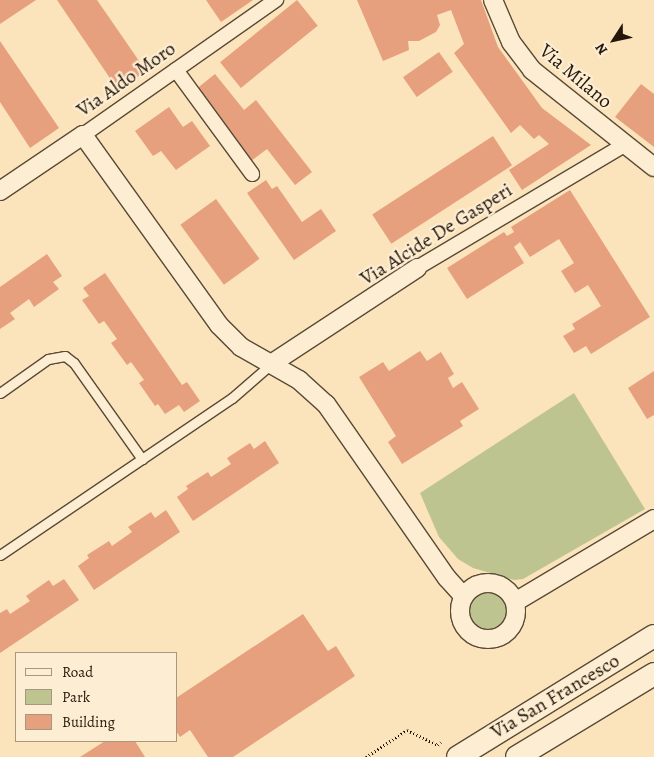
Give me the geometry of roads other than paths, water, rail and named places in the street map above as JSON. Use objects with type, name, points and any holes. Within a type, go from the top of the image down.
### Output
[{"type":"street","name":"Via Aldo Moro","points":[[0,191],[276,0]]},
{"type":"street","name":"Via Milano","points":[[493,0],[511,42],[532,70],[654,167]]},
{"type":"street","points":[[176,70],[252,174]]},
{"type":"street","points":[[82,135],[219,325],[241,347],[299,380],[326,404],[447,578],[463,596]]},
{"type":"street","name":"Via Alcide De Gasperi","points":[[271,364],[417,268],[626,144]]},
{"type":"street","points":[[515,602],[654,519]]},
{"type":"street","points":[[480,583],[493,583],[506,590],[515,602],[516,614],[510,628],[501,636],[485,640],[475,637],[462,623],[459,609],[463,596],[480,583]]},
{"type":"street","name":"Via San Francesco","points":[[458,757],[654,636]]},
{"type":"street","name":"Via San Francesco","points":[[517,757],[654,674]]},
{"type":"lane","points":[[0,393],[52,357],[65,356],[74,363],[142,459]]},
{"type":"lane","points":[[0,555],[232,398],[271,364]]}]
